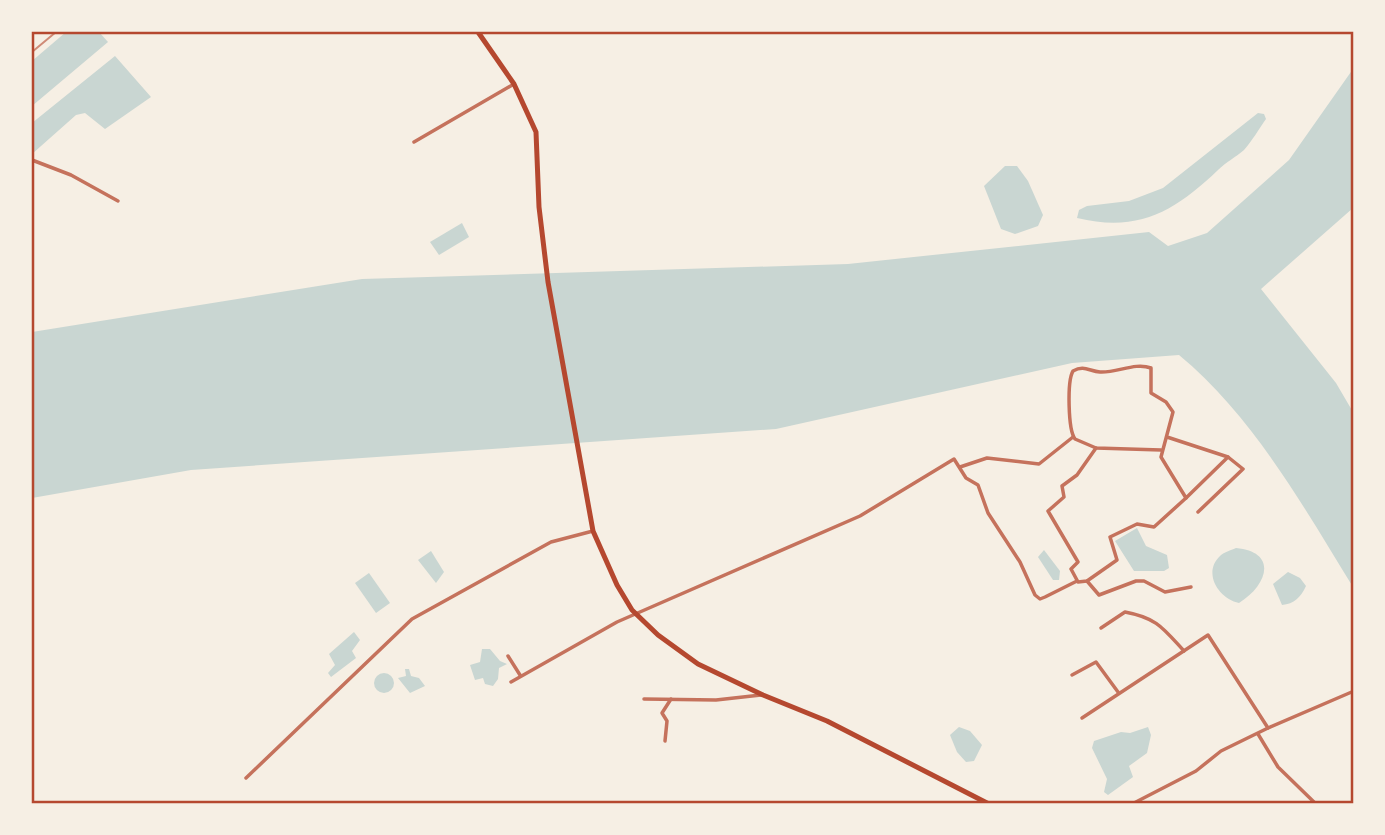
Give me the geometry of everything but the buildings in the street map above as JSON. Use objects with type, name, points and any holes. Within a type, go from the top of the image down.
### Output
[{"type":"main road","points":[[478,32],[514,84],[536,132],[539,207],[548,282],[593,531],[617,585],[635,615],[698,664],[763,695],[827,720],[989,803]]},
{"type":"street","points":[[414,142],[514,84]]},
{"type":"street","points":[[32,160],[71,175],[118,201]]},
{"type":"street","points":[[1073,438],[1069,426],[1069,381],[1073,371],[1082,367],[1103,372],[1147,366],[1153,373],[1151,393],[1166,402],[1174,412],[1161,450],[1164,463],[1185,498]]},
{"type":"street","points":[[1167,437],[1228,457],[1243,469],[1198,512]]},
{"type":"street","points":[[1073,438],[1096,447],[1161,450]]},
{"type":"street","points":[[960,467],[987,458],[1039,464],[1073,438]]},
{"type":"street","points":[[1077,581],[1071,569],[1077,562],[1048,511],[1064,497],[1062,486],[1077,475],[1096,447]]},
{"type":"street","points":[[511,682],[635,615],[860,516],[951,460],[957,460],[966,478],[978,485],[979,496],[988,513],[1020,562],[1035,595],[1040,599],[1077,581],[1087,581],[1117,560],[1110,537],[1137,524],[1154,527],[1228,457]]},
{"type":"street","points":[[246,778],[412,619],[551,542],[593,531]]},
{"type":"street","points":[[1087,581],[1099,595],[1136,581],[1144,581],[1165,592],[1191,587]]},
{"type":"street","points":[[1101,628],[1125,612],[1145,616],[1166,628],[1184,651]]},
{"type":"street","points":[[1082,718],[1208,635],[1268,727]]},
{"type":"street","points":[[508,656],[520,675]]},
{"type":"street","points":[[1072,675],[1096,662],[1118,692]]},
{"type":"street","points":[[1132,803],[1196,771],[1221,751],[1268,727],[1353,691]]},
{"type":"street","points":[[644,699],[716,700],[763,695]]},
{"type":"street","points":[[665,741],[667,722],[662,713],[671,699]]},
{"type":"street","points":[[1258,734],[1278,767],[1316,803]]},
{"type":"shaded area","points":[[66,32],[99,32],[108,42],[32,106],[32,61]]},
{"type":"shaded area","points":[[115,56],[151,97],[105,129],[85,113],[76,115],[32,154],[32,123]]},
{"type":"shaded area","points":[[1353,69],[1353,208],[1261,289],[1336,383],[1353,412],[1353,587],[1295,494],[1253,434],[1206,379],[1179,355],[1072,363],[776,429],[191,470],[32,498],[32,332],[362,279],[848,264],[1149,232],[1168,246],[1207,233],[1289,160]]},
{"type":"shaded area","points":[[1258,113],[1264,114],[1266,119],[1244,150],[1171,207],[1155,215],[1119,223],[1077,218],[1079,210],[1087,206],[1129,201],[1163,188]]},
{"type":"shaded area","points":[[1005,166],[1017,166],[1028,181],[1043,215],[1038,226],[1015,234],[1001,229],[984,186]]},
{"type":"shaded area","points":[[462,223],[469,237],[439,255],[430,242]]},
{"type":"shaded area","points":[[1137,528],[1146,546],[1167,555],[1169,568],[1164,571],[1134,571],[1115,541]]},
{"type":"shaded area","points":[[1236,548],[1259,556],[1264,571],[1256,588],[1239,603],[1219,591],[1213,577],[1215,563],[1220,556]]},
{"type":"shaded area","points":[[1044,550],[1060,571],[1059,580],[1053,580],[1038,557]]},
{"type":"shaded area","points":[[431,551],[444,572],[436,583],[418,560]]},
{"type":"shaded area","points":[[1288,572],[1300,578],[1306,586],[1297,599],[1282,605],[1273,584]]},
{"type":"shaded area","points":[[369,573],[390,603],[376,613],[355,583]]},
{"type":"shaded area","points":[[354,632],[360,640],[352,651],[356,658],[331,677],[328,673],[335,665],[329,654]]},
{"type":"shaded area","points":[[482,649],[490,649],[500,661],[507,664],[499,668],[498,679],[493,686],[485,684],[483,678],[475,680],[470,665],[480,662]]},
{"type":"shaded area","points":[[405,669],[409,669],[411,676],[419,678],[425,686],[410,693],[398,678],[406,676]]},
{"type":"shaded area","points":[[380,673],[388,673],[394,683],[388,693],[380,693],[374,687],[374,679]]},
{"type":"shaded area","points":[[959,727],[970,731],[982,745],[974,761],[966,762],[957,752],[950,735]]},
{"type":"shaded area","points":[[1148,727],[1151,735],[1147,753],[1129,766],[1133,777],[1108,795],[1104,792],[1107,779],[1092,748],[1094,741]]},
{"type":"railway","points":[[32,52],[56,32]]}]
